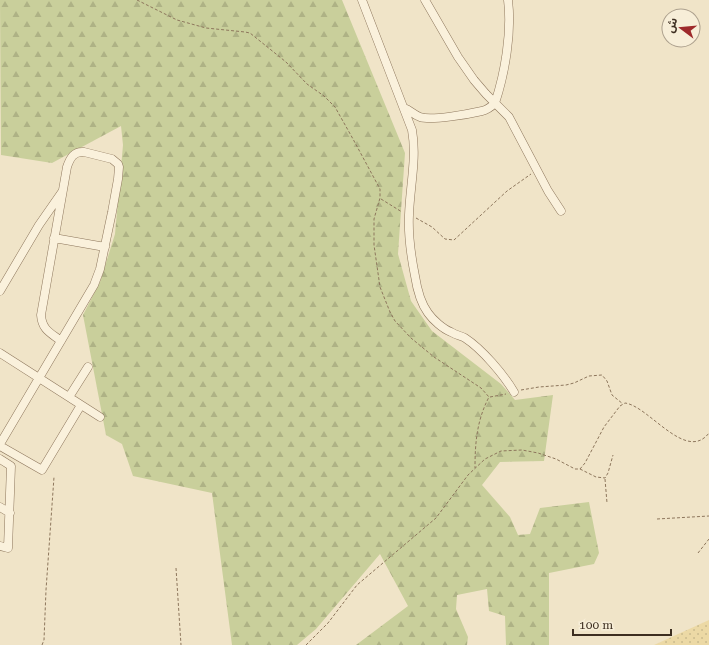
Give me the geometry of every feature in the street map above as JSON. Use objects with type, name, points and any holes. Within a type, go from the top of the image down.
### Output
[{"type":"street","points":[[362,0],[412,130],[414,151],[409,216],[411,258],[420,299],[428,313],[446,330],[466,339],[476,348],[503,375],[514,392]]},
{"type":"street","points":[[425,0],[458,57],[474,80],[509,117],[515,126],[537,170],[561,211]]},
{"type":"street","points":[[404,108],[421,118],[435,118],[482,111],[490,108],[495,103],[506,54],[509,19],[508,0]]},
{"type":"street","points":[[61,341],[45,329],[41,324],[41,319],[62,191],[69,163],[76,153],[84,152],[108,157],[118,164],[118,179],[100,269],[94,285],[0,445],[42,470],[81,405]]},
{"type":"street","points":[[0,291],[39,225],[62,191]]},
{"type":"street","points":[[54,238],[105,248]]},
{"type":"street","points":[[0,353],[40,377],[100,417]]},
{"type":"street","points":[[69,397],[88,367]]},
{"type":"street","points":[[0,459],[11,466],[8,548],[0,546]]},
{"type":"street","points":[[0,507],[10,513]]},
{"type":"path","points":[[137,0],[177,20],[206,28],[250,33],[286,62],[307,84],[324,96],[335,107],[380,189],[380,198],[374,219],[374,246],[380,287],[390,312],[411,338],[434,356],[482,388],[489,397]]},
{"type":"path","points":[[380,198],[409,216],[432,227],[445,239],[454,240],[507,191],[537,170]]},
{"type":"path","points":[[489,397],[539,387],[566,385],[589,376],[602,375],[607,381],[612,395],[624,404],[636,407],[683,440],[699,441],[709,433]]},
{"type":"path","points":[[475,468],[477,432],[489,397]]},
{"type":"path","points":[[579,469],[582,468],[585,463],[604,427],[620,406],[624,404]]},
{"type":"path","points":[[306,645],[328,623],[357,585],[436,518],[468,475],[485,459],[501,451],[522,450],[538,452],[575,469],[579,469],[596,477],[605,478]]},
{"type":"path","points":[[607,503],[605,478],[608,474],[613,455]]},
{"type":"path","points":[[42,645],[44,640],[54,477]]},
{"type":"path","points":[[657,519],[709,516]]},
{"type":"path","points":[[698,553],[709,539]]},
{"type":"path","points":[[176,568],[181,645]]},
{"type":"green space","points":[[0,0],[342,0],[405,153],[398,254],[411,301],[432,331],[501,384],[515,400],[553,395],[544,461],[500,462],[482,485],[510,517],[518,535],[530,534],[540,508],[589,502],[599,553],[594,564],[549,573],[549,645],[506,645],[505,616],[489,611],[487,589],[457,595],[456,609],[468,637],[467,645],[356,645],[408,606],[380,554],[316,629],[297,645],[232,645],[212,493],[133,476],[122,444],[106,435],[83,315],[100,282],[115,234],[123,145],[121,126],[52,163],[1,155]]},
{"type":"sand","points":[[709,620],[709,645],[654,645]]}]
